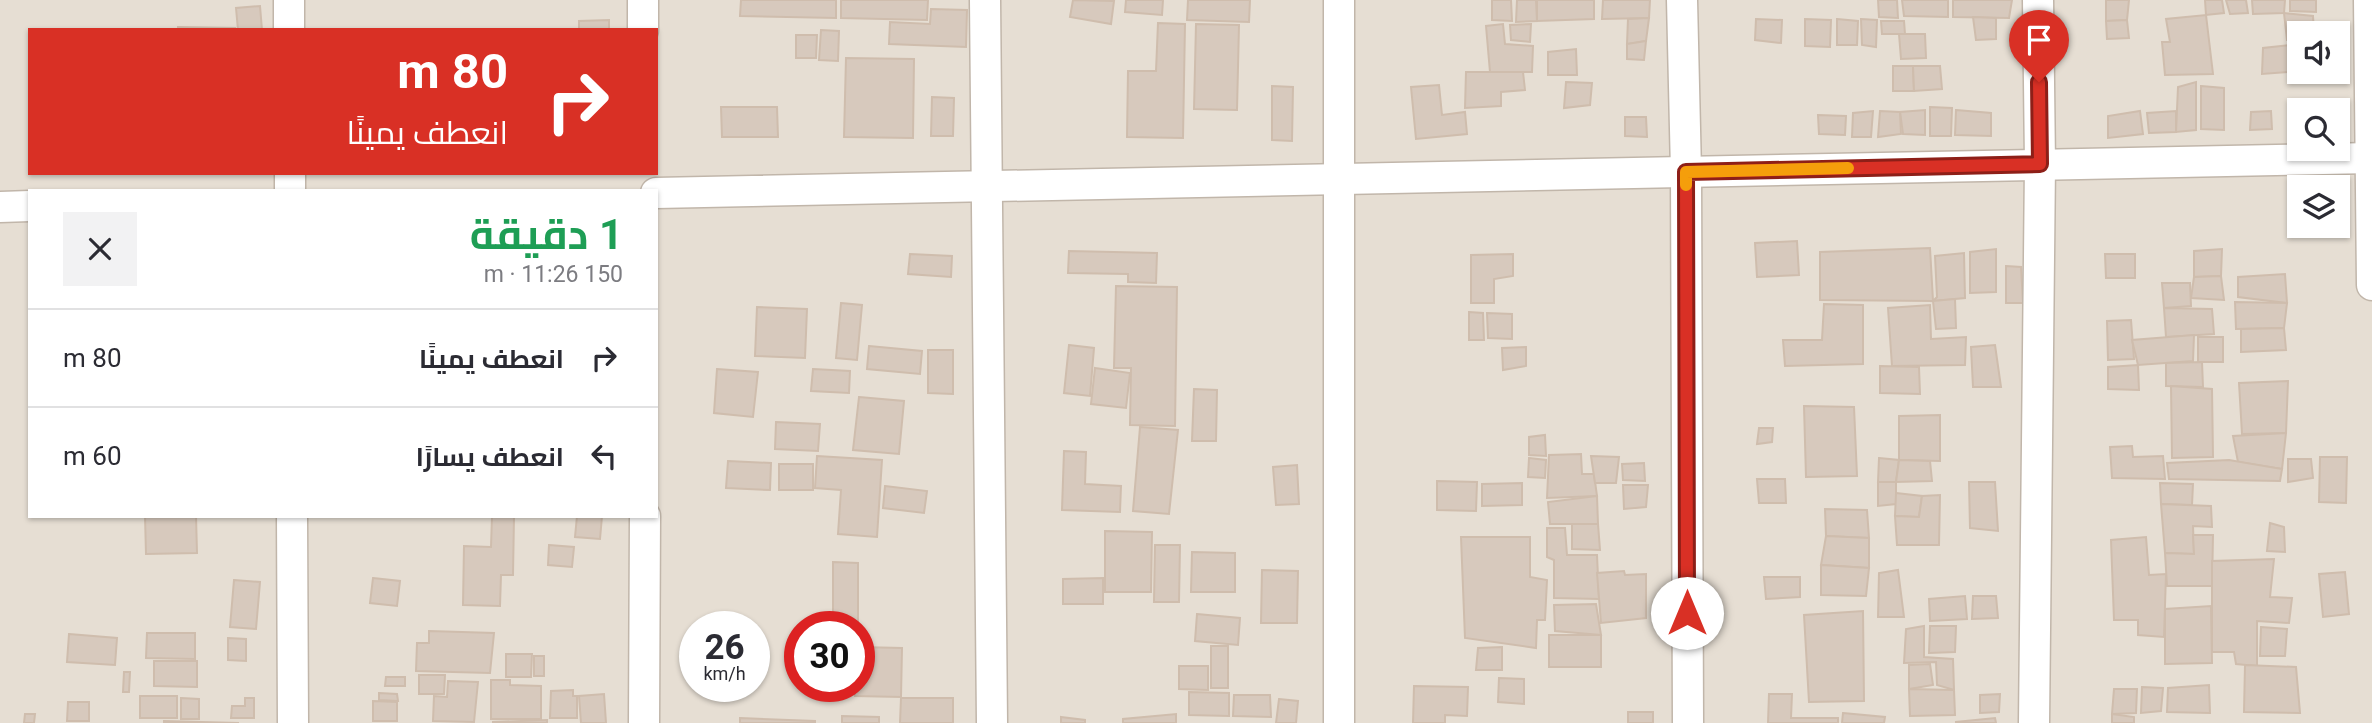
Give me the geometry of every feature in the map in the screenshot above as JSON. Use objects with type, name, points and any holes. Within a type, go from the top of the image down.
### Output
[{"type":"street","points":[[289,0],[289,28]]},
{"type":"street","points":[[643,0],[643,28]]},
{"type":"street","points":[[985,0],[992,723]]},
{"type":"street","points":[[1339,0],[1339,723]]},
{"type":"street","points":[[1682,0],[1686,172],[1688,723]]},
{"type":"street","points":[[2034,723],[2040,164],[2038,0]]},
{"type":"street","points":[[2369,0],[2372,285]]},
{"type":"street","points":[[658,193],[2371,158]]},
{"type":"street","points":[[0,207],[28,206]]},
{"type":"street","points":[[292,518],[293,723]]},
{"type":"street","points":[[644,723],[645,518]]},
{"type":"shaded area","points":[[0,0],[2372,0],[2372,723],[0,723]]},
{"type":"building","points":[[741,0],[836,0],[836,18],[740,16]]},
{"type":"building","points":[[841,0],[928,0],[927,20],[841,18]]},
{"type":"building","points":[[1073,0],[1114,1],[1111,24],[1070,17]]},
{"type":"building","points":[[1126,0],[1163,0],[1162,15],[1125,12]]},
{"type":"building","points":[[1188,0],[1250,0],[1249,22],[1187,20]]},
{"type":"building","points":[[1492,0],[1511,0],[1512,21],[1492,20]]},
{"type":"building","points":[[1517,0],[1536,0],[1537,21],[1516,22]]},
{"type":"building","points":[[1537,0],[1594,0],[1594,19],[1537,21]]},
{"type":"building","points":[[1603,0],[1650,0],[1649,18],[1602,19]]},
{"type":"building","points":[[1878,0],[1897,0],[1898,18],[1879,17]]},
{"type":"building","points":[[1902,0],[1948,0],[1948,17],[1904,16]]},
{"type":"building","points":[[1953,0],[2012,0],[2009,18],[1953,17]]},
{"type":"building","points":[[2106,0],[2129,0],[2127,20],[2106,21]]},
{"type":"building","points":[[2205,0],[2222,0],[2224,13],[2206,15]]},
{"type":"building","points":[[2226,0],[2246,0],[2248,13],[2230,14]]},
{"type":"building","points":[[2252,0],[2285,0],[2284,13],[2253,14]]},
{"type":"building","points":[[2290,0],[2316,0],[2316,12],[2290,11]]},
{"type":"building","points":[[260,6],[262,28],[238,28],[236,8]]},
{"type":"building","points":[[931,9],[967,10],[966,47],[889,44],[890,22],[930,24]]},
{"type":"building","points":[[2284,13],[2313,16],[2313,21],[2287,21],[2287,40]]},
{"type":"building","points":[[2206,15],[2213,74],[2165,75],[2162,42],[2170,42],[2166,19]]},
{"type":"building","points":[[1973,17],[1996,18],[1996,39],[1976,40]]},
{"type":"building","points":[[1649,18],[1646,41],[1627,44],[1628,19]]},
{"type":"building","points":[[1756,19],[1782,20],[1781,43],[1755,40]]},
{"type":"building","points":[[1805,19],[1831,20],[1830,47],[1805,46]]},
{"type":"building","points":[[1837,19],[1858,21],[1857,45],[1837,45]]},
{"type":"building","points":[[1861,19],[1877,20],[1876,47],[1862,45]]},
{"type":"building","points":[[609,20],[609,28],[579,28],[579,21]]},
{"type":"building","points":[[2127,20],[2129,38],[2107,39],[2106,21]]},
{"type":"building","points":[[1881,21],[1904,21],[1905,34],[1882,34]]},
{"type":"building","points":[[1158,23],[1185,24],[1183,138],[1127,137],[1128,71],[1156,71]]},
{"type":"building","points":[[1196,24],[1239,25],[1237,110],[1194,109]]},
{"type":"building","points":[[1503,24],[1505,44],[1533,46],[1532,72],[1490,72],[1486,26]]},
{"type":"building","points":[[1531,24],[1530,42],[1511,40],[1510,25]]},
{"type":"building","points":[[821,30],[839,31],[838,61],[819,60]]},
{"type":"building","points":[[1899,34],[1925,34],[1926,58],[1901,59]]},
{"type":"building","points":[[796,35],[817,35],[816,58],[796,58]]},
{"type":"building","points":[[1646,41],[1644,60],[1627,59],[1627,44]]},
{"type":"building","points":[[2287,45],[2287,72],[2262,74],[2263,48]]},
{"type":"building","points":[[1576,49],[1577,75],[1548,75],[1548,52]]},
{"type":"building","points":[[846,58],[914,59],[913,138],[844,137]]},
{"type":"building","points":[[1893,66],[1913,66],[1914,91],[1893,91]]},
{"type":"building","points":[[1913,66],[1940,66],[1942,89],[1914,91]]},
{"type":"building","points":[[1466,72],[1523,72],[1525,90],[1501,92],[1501,106],[1465,108]]},
{"type":"building","points":[[1566,82],[1592,83],[1590,105],[1564,108]]},
{"type":"building","points":[[2196,82],[2196,130],[2176,132],[2178,87]]},
{"type":"building","points":[[1439,85],[1442,115],[1465,112],[1467,134],[1416,139],[1411,87]]},
{"type":"building","points":[[1272,86],[1293,87],[1292,141],[1272,140]]},
{"type":"building","points":[[2201,86],[2224,88],[2224,130],[2201,129]]},
{"type":"building","points":[[932,97],[954,98],[953,136],[931,136]]},
{"type":"building","points":[[721,107],[777,107],[778,137],[722,137]]},
{"type":"building","points":[[1930,107],[1952,108],[1951,136],[1930,136]]},
{"type":"building","points":[[1925,110],[1925,135],[1903,134],[1900,112]]},
{"type":"building","points":[[1956,110],[1991,113],[1991,136],[1955,135]]},
{"type":"building","points":[[1873,111],[1871,137],[1852,137],[1853,113]]},
{"type":"building","points":[[1880,111],[1900,112],[1901,134],[1878,137]]},
{"type":"building","points":[[2140,111],[2143,134],[2108,138],[2108,116]]},
{"type":"building","points":[[2176,111],[2176,132],[2149,133],[2147,113]]},
{"type":"building","points":[[2271,111],[2272,129],[2250,130],[2251,112]]},
{"type":"building","points":[[1818,115],[1846,116],[1845,135],[1819,134]]},
{"type":"building","points":[[1625,117],[1646,117],[1647,137],[1625,136]]},
{"type":"building","points":[[1797,241],[1799,275],[1757,277],[1755,243]]},
{"type":"building","points":[[1930,248],[1933,301],[1820,300],[1820,252]]},
{"type":"building","points":[[1996,249],[1996,292],[1970,293],[1970,252]]},
{"type":"building","points":[[2222,249],[2221,276],[2194,277],[2194,251]]},
{"type":"building","points":[[1069,251],[1157,253],[1156,283],[1128,282],[1128,274],[1068,273]]},
{"type":"building","points":[[1964,253],[1965,298],[1933,301],[1937,297],[1935,256]]},
{"type":"building","points":[[910,254],[952,256],[951,277],[908,274]]},
{"type":"building","points":[[1513,254],[1513,276],[1494,279],[1494,303],[1471,303],[1471,255]]},
{"type":"building","points":[[2105,254],[2135,254],[2135,278],[2106,278]]},
{"type":"building","points":[[2006,266],[2021,267],[2023,303],[2006,303]]},
{"type":"building","points":[[2285,274],[2287,303],[2238,297],[2238,277]]},
{"type":"building","points":[[2221,276],[2224,300],[2191,298],[2194,277]]},
{"type":"building","points":[[2162,283],[2190,283],[2191,306],[2164,308]]},
{"type":"building","points":[[1116,286],[1177,287],[1175,426],[1130,425],[1131,368],[1114,368]]},
{"type":"building","points":[[1955,299],[1956,328],[1936,329],[1933,301]]},
{"type":"building","points":[[2235,302],[2287,303],[2284,328],[2236,329]]},
{"type":"building","points":[[841,303],[862,305],[857,360],[836,358]]},
{"type":"building","points":[[1824,304],[1863,305],[1863,364],[1785,366],[1783,340],[1822,340]]},
{"type":"building","points":[[1930,305],[1931,339],[1966,337],[1965,365],[1892,366],[1888,308]]},
{"type":"building","points":[[757,307],[807,309],[805,358],[755,356]]},
{"type":"building","points":[[2164,308],[2212,309],[2214,334],[2166,337]]},
{"type":"building","points":[[1469,312],[1483,313],[1484,340],[1469,340]]},
{"type":"building","points":[[1487,313],[1512,314],[1512,339],[1488,338]]},
{"type":"building","points":[[2131,320],[2134,359],[2108,360],[2107,321]]},
{"type":"building","points":[[2284,328],[2286,350],[2241,352],[2241,329]]},
{"type":"building","points":[[2194,335],[2193,361],[2138,365],[2132,340]]},
{"type":"building","points":[[2198,337],[2223,337],[2223,362],[2198,362]]},
{"type":"building","points":[[1069,345],[1094,348],[1090,396],[1064,393]]},
{"type":"building","points":[[1995,345],[2001,387],[1973,387],[1971,347]]},
{"type":"building","points":[[869,346],[922,351],[920,374],[867,369]]},
{"type":"building","points":[[1526,347],[1526,366],[1503,370],[1502,348]]},
{"type":"building","points":[[928,350],[953,350],[953,394],[928,393]]},
{"type":"building","points":[[2202,362],[2203,387],[2166,386],[2166,363]]},
{"type":"building","points":[[2138,365],[2139,390],[2108,389],[2108,367]]},
{"type":"building","points":[[1880,366],[1919,367],[1920,394],[1880,393]]},
{"type":"building","points":[[1095,368],[1130,373],[1126,408],[1091,404]]},
{"type":"building","points":[[717,369],[758,372],[753,417],[714,413]]},
{"type":"building","points":[[813,369],[850,371],[849,393],[811,391]]},
{"type":"building","points":[[2288,381],[2286,433],[2242,434],[2239,383]]},
{"type":"building","points":[[2171,386],[2212,389],[2213,457],[2172,458]]},
{"type":"building","points":[[1194,389],[1217,390],[1216,441],[1192,441]]},
{"type":"building","points":[[859,397],[904,401],[899,454],[853,450]]},
{"type":"building","points":[[1804,406],[1854,407],[1857,476],[1806,477]]},
{"type":"building","points":[[1940,415],[1940,461],[1899,460],[1899,416]]},
{"type":"building","points":[[776,422],[820,424],[818,451],[775,449]]},
{"type":"building","points":[[1140,427],[1178,430],[1169,514],[1133,511]]},
{"type":"building","points":[[1759,428],[1773,428],[1772,442],[1757,444]]},
{"type":"building","points":[[2286,433],[2282,469],[2238,462],[2233,436]]},
{"type":"building","points":[[1545,435],[1546,456],[1529,455],[1529,437]]},
{"type":"building","points":[[2132,446],[2133,457],[2163,456],[2165,479],[2112,478],[2110,447]]},
{"type":"building","points":[[1064,451],[1086,452],[1085,484],[1121,486],[1120,512],[1062,510]]},
{"type":"building","points":[[1581,454],[1582,474],[1594,474],[1597,496],[1547,498],[1549,455]]},
{"type":"building","points":[[817,456],[882,460],[877,537],[838,534],[841,490],[815,488]]},
{"type":"building","points":[[1591,456],[1619,457],[1616,483],[1595,483]]},
{"type":"building","points":[[2320,457],[2347,457],[2346,503],[2319,502]]},
{"type":"building","points":[[1529,458],[1546,460],[1545,478],[1528,477]]},
{"type":"building","points":[[1879,458],[1899,460],[1896,482],[1878,482]]},
{"type":"building","points":[[2288,459],[2311,459],[2313,478],[2288,482]]},
{"type":"building","points":[[1899,460],[1930,461],[1932,481],[1896,482]]},
{"type":"building","points":[[2229,460],[2282,469],[2280,481],[2169,479],[2167,463]]},
{"type":"building","points":[[728,461],[771,463],[770,490],[726,488]]},
{"type":"building","points":[[1644,463],[1645,481],[1623,480],[1622,464]]},
{"type":"building","points":[[779,464],[813,464],[813,490],[779,490]]},
{"type":"building","points":[[1297,465],[1299,504],[1276,505],[1273,467]]},
{"type":"building","points":[[1757,479],[1785,479],[1786,503],[1759,503]]},
{"type":"building","points":[[1437,481],[1477,482],[1476,511],[1437,510]]},
{"type":"building","points":[[1878,482],[1896,482],[1896,504],[1878,506]]},
{"type":"building","points":[[1969,482],[1995,482],[1998,531],[1970,528]]},
{"type":"building","points":[[1522,483],[1522,505],[1482,506],[1482,484]]},
{"type":"building","points":[[2160,483],[2193,484],[2192,505],[2161,504]]},
{"type":"building","points":[[1623,485],[1648,485],[1646,507],[1624,509]]},
{"type":"building","points":[[885,486],[927,491],[924,513],[883,508]]},
{"type":"building","points":[[1896,493],[1922,496],[1919,517],[1895,516]]},
{"type":"building","points":[[1940,495],[1939,545],[1897,545],[1895,516],[1919,517],[1922,496]]},
{"type":"building","points":[[1597,496],[1598,524],[1550,524],[1548,502]]},
{"type":"building","points":[[2161,504],[2211,506],[2212,527],[2193,526],[2194,554],[2165,553]]},
{"type":"building","points":[[1825,509],[1867,510],[1869,538],[1826,536]]},
{"type":"building","points":[[145,518],[196,518],[197,553],[146,554]]},
{"type":"building","points":[[492,518],[514,518],[513,575],[501,575],[500,606],[463,605],[464,546],[491,547]]},
{"type":"building","points":[[577,518],[602,518],[600,539],[575,537]]},
{"type":"building","points":[[2270,523],[2284,527],[2285,552],[2267,551]]},
{"type":"building","points":[[1572,524],[1598,524],[1600,550],[1572,549]]},
{"type":"building","points":[[1547,528],[1565,528],[1567,555],[1597,555],[1599,599],[1554,598],[1554,560],[1547,557]]},
{"type":"building","points":[[1105,531],[1152,532],[1151,592],[1105,592]]},
{"type":"building","points":[[2193,535],[2213,535],[2212,586],[2167,586],[2165,553],[2194,554]]},
{"type":"building","points":[[1826,536],[1869,538],[1869,568],[1821,565]]},
{"type":"building","points":[[1461,537],[1530,537],[1530,577],[1547,580],[1545,620],[1537,620],[1536,648],[1465,638]]},
{"type":"building","points":[[2146,537],[2149,575],[2166,574],[2164,637],[2138,635],[2138,620],[2114,620],[2111,540]]},
{"type":"building","points":[[549,545],[574,547],[572,567],[548,565]]},
{"type":"building","points":[[1155,545],[1180,545],[1179,602],[1154,602]]},
{"type":"building","points":[[1192,552],[1235,553],[1235,592],[1191,592]]},
{"type":"building","points":[[2274,559],[2270,597],[2292,598],[2289,623],[2257,621],[2257,666],[2236,664],[2234,652],[2212,652],[2212,561]]},
{"type":"building","points":[[833,562],[858,563],[858,611],[833,611]]},
{"type":"building","points":[[1821,565],[1869,568],[1866,596],[1821,595]]},
{"type":"building","points":[[1262,570],[1298,571],[1297,623],[1261,623]]},
{"type":"building","points":[[1898,570],[1904,617],[1878,617],[1879,573]]},
{"type":"building","points":[[1624,571],[1625,575],[1646,574],[1646,618],[1601,623],[1597,573]]},
{"type":"building","points":[[2345,572],[2349,614],[2323,617],[2319,574]]},
{"type":"building","points":[[1764,577],[1800,577],[1800,597],[1766,599]]},
{"type":"building","points":[[373,578],[400,581],[397,606],[370,603]]},
{"type":"building","points":[[1103,578],[1103,604],[1063,604],[1063,579]]},
{"type":"building","points":[[234,580],[260,582],[256,629],[230,627]]},
{"type":"building","points":[[1965,596],[1967,619],[1930,621],[1929,599]]},
{"type":"building","points":[[1973,596],[1996,596],[1998,618],[1972,619]]},
{"type":"building","points":[[1596,604],[1601,635],[1555,631],[1554,605]]},
{"type":"building","points":[[2211,606],[2212,663],[2165,664],[2165,609]]},
{"type":"building","points":[[1863,611],[1864,701],[1809,702],[1804,615]]},
{"type":"building","points":[[1197,614],[1240,618],[1238,645],[1195,641]]},
{"type":"building","points":[[1924,626],[1924,657],[1953,659],[1954,690],[1937,685],[1936,662],[1904,663],[1906,629]]},
{"type":"building","points":[[1930,626],[1956,626],[1955,652],[1929,653]]},
{"type":"building","points":[[2261,627],[2287,629],[2285,656],[2260,656]]},
{"type":"building","points":[[429,631],[494,633],[490,673],[416,671],[417,643],[429,643]]},
{"type":"building","points":[[147,633],[195,633],[195,659],[146,658]]},
{"type":"building","points":[[69,634],[117,638],[115,665],[67,662]]},
{"type":"building","points":[[1549,635],[1601,635],[1601,667],[1549,667]]},
{"type":"building","points":[[228,638],[246,639],[246,661],[228,660]]},
{"type":"building","points":[[1211,646],[1228,646],[1228,688],[1211,688]]},
{"type":"building","points":[[875,647],[902,648],[901,697],[875,696]]},
{"type":"building","points":[[1502,647],[1502,670],[1476,670],[1478,648]]},
{"type":"building","points":[[506,654],[532,654],[531,677],[506,677]]},
{"type":"building","points":[[534,656],[544,656],[544,676],[534,676]]},
{"type":"building","points":[[154,661],[197,661],[197,687],[154,686]]},
{"type":"building","points":[[1930,664],[1933,685],[1909,689],[1909,665]]},
{"type":"building","points":[[2245,665],[2296,667],[2300,713],[2244,712]]},
{"type":"building","points":[[1179,666],[1208,666],[1208,690],[1179,689]]},
{"type":"building","points":[[124,672],[130,672],[129,692],[123,692]]},
{"type":"building","points":[[419,675],[445,675],[444,694],[419,694]]},
{"type":"building","points":[[386,677],[405,677],[405,686],[385,686]]},
{"type":"building","points":[[1499,678],[1524,679],[1524,704],[1498,702]]},
{"type":"building","points":[[491,680],[510,680],[510,685],[541,686],[541,719],[491,719]]},
{"type":"building","points":[[448,681],[478,682],[474,722],[433,721],[434,696],[447,697]]},
{"type":"building","points":[[2209,685],[2210,713],[2167,712],[2168,688]]},
{"type":"building","points":[[1414,686],[1468,687],[1467,716],[1445,715],[1445,723],[1413,723]]},
{"type":"building","points":[[2142,687],[2163,688],[2161,711],[2141,713]]},
{"type":"building","points":[[1909,689],[1954,690],[1955,715],[1910,716]]},
{"type":"building","points":[[2114,689],[2137,689],[2136,713],[2112,714]]},
{"type":"building","points":[[573,690],[573,696],[577,696],[577,718],[550,718],[551,691]]},
{"type":"building","points":[[1189,692],[1229,693],[1229,716],[1189,715]]},
{"type":"building","points":[[379,693],[397,694],[398,701],[379,700]]},
{"type":"building","points":[[604,694],[606,723],[581,723],[579,696]]},
{"type":"building","points":[[1769,694],[1792,694],[1791,718],[1838,718],[1838,723],[1768,723]]},
{"type":"building","points":[[2000,694],[1999,712],[1980,713],[1980,695]]},
{"type":"building","points":[[1234,695],[1270,695],[1271,717],[1233,716]]},
{"type":"building","points":[[140,696],[177,696],[177,718],[140,718]]},
{"type":"building","points":[[181,698],[199,699],[199,719],[181,719]]},
{"type":"building","points":[[245,698],[254,698],[254,718],[231,718],[232,706],[245,706]]},
{"type":"building","points":[[901,698],[953,698],[953,723],[900,723]]},
{"type":"building","points":[[1279,699],[1298,701],[1296,723],[1276,723]]},
{"type":"building","points":[[373,701],[397,702],[397,721],[373,721]]},
{"type":"building","points":[[68,702],[89,702],[89,721],[67,721]]},
{"type":"building","points":[[1628,712],[1653,712],[1653,723],[1628,723]]},
{"type":"building","points":[[1843,713],[1885,717],[1884,723],[1842,723]]},
{"type":"building","points":[[25,714],[35,714],[34,723],[24,723]]},
{"type":"building","points":[[1176,714],[1176,723],[1123,723],[1123,719]]},
{"type":"building","points":[[2112,714],[2134,717],[2134,723],[2112,723]]},
{"type":"building","points":[[842,716],[879,717],[879,723],[842,723]]},
{"type":"building","points":[[1061,717],[1085,720],[1085,723],[1061,723]]},
{"type":"building","points":[[740,718],[815,721],[815,723],[740,723]]},
{"type":"building","points":[[1995,718],[1996,723],[1956,723],[1956,722]]},
{"type":"building","points":[[547,720],[547,723],[493,723],[493,722]]},
{"type":"building","points":[[164,721],[239,723],[164,723]]},
{"type":"slow traffic","points":[[1686,185],[1686,172],[1848,168]]},
{"type":"route","points":[[1687,613],[1686,172],[2040,164],[2039,82]]}]
